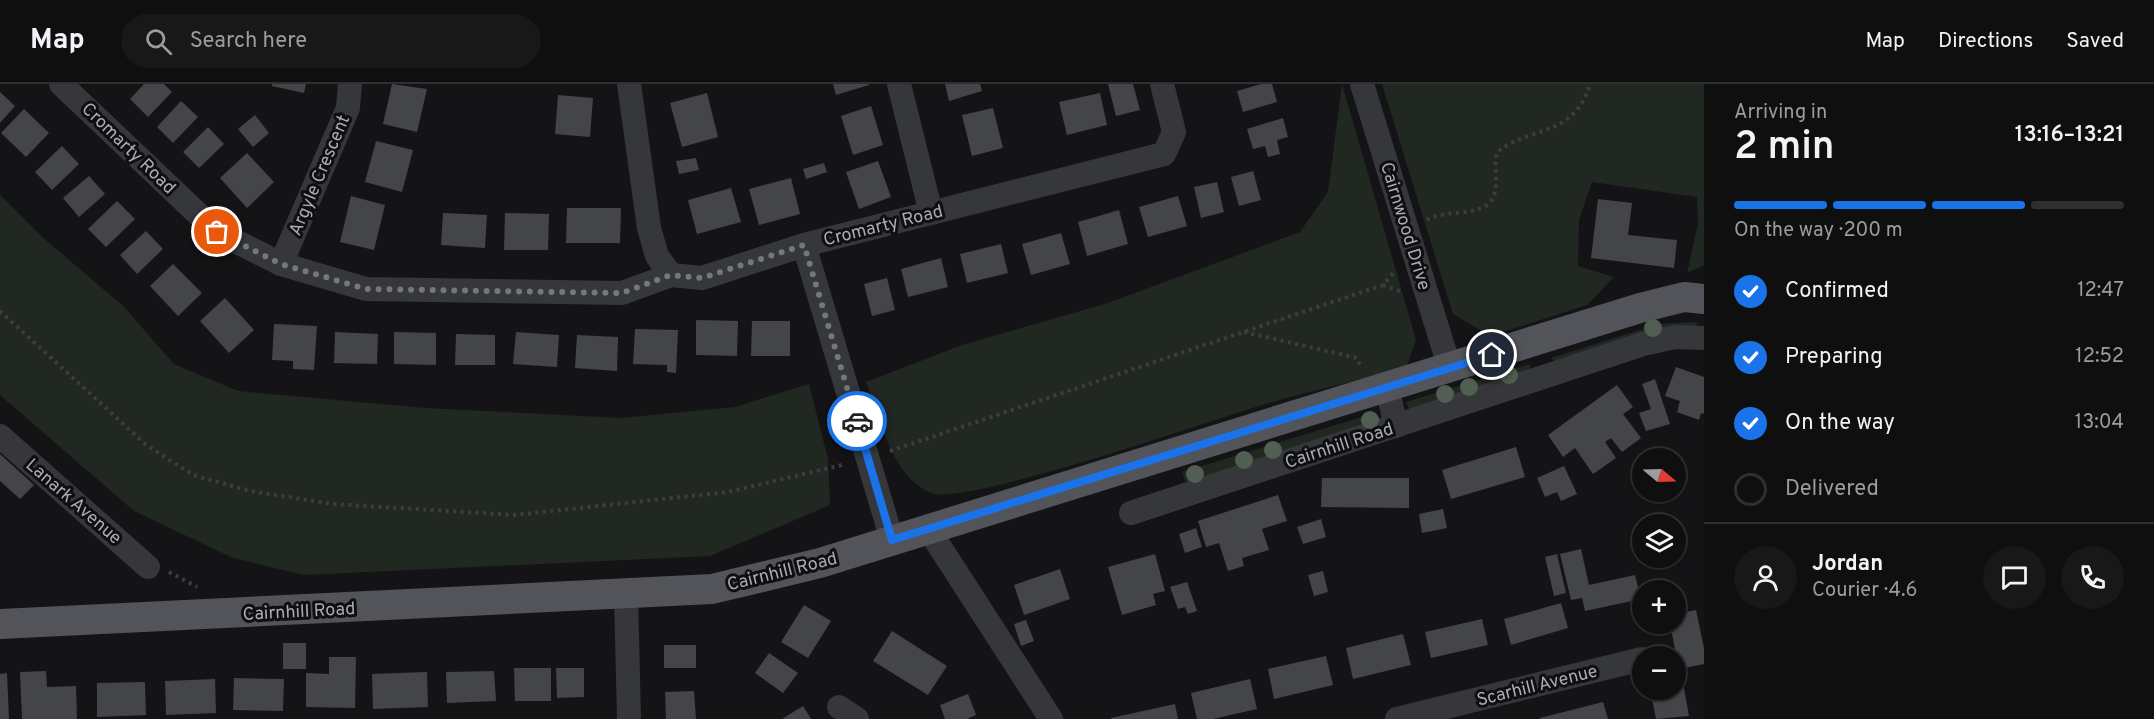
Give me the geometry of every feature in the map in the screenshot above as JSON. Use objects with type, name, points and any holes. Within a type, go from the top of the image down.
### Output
[{"type":"main road","name":"Cairnhill Road","points":[[0,624],[712,589],[820,563],[929,530],[1640,308],[1684,297],[1704,299]]},
{"type":"street","name":"Cromarty Road","points":[[62,84],[217,232],[281,264],[366,289],[622,293],[671,275],[702,278],[804,245],[1164,154],[1174,132],[1162,84]]},
{"type":"street","name":"Argyle Crescent","points":[[281,264],[348,108],[350,84]]},
{"type":"street","points":[[629,84],[649,228],[657,256],[671,275]]},
{"type":"street","points":[[899,84],[932,213]]},
{"type":"street","name":"Cairnwood Drive","points":[[1362,84],[1450,369]]},
{"type":"street","points":[[804,245],[892,540]]},
{"type":"street","name":"Cairnhill Road","points":[[1131,513],[1654,342],[1675,337],[1704,338]]},
{"type":"street","points":[[1534,342],[1546,377]]},
{"type":"street","points":[[1379,391],[1396,426]]},
{"type":"street","name":"Lanark Avenue","points":[[0,436],[148,567]]},
{"type":"street","points":[[929,530],[1051,719]]},
{"type":"street","points":[[626,595],[629,719]]},
{"type":"street","name":"Scarhill Avenue","points":[[1399,719],[1632,661]]},
{"type":"path","points":[[0,311],[145,444],[193,475],[250,490],[333,504],[514,515],[728,492],[868,458],[1383,285],[1413,251],[1428,218],[1479,210],[1489,204],[1496,190],[1497,152],[1504,146],[1552,130],[1572,117],[1590,84]]},
{"type":"path","points":[[1243,332],[1357,358],[1379,391]]},
{"type":"shaded area","points":[[1342,84],[1416,340],[1406,368],[1269,403],[1093,459],[991,487],[953,494],[931,493],[917,485],[906,474],[889,445],[866,382],[962,345],[1108,303],[1300,232],[1328,192]]},
{"type":"shaded area","points":[[1382,84],[1704,84],[1704,265],[1687,273],[1698,224],[1697,197],[1592,182],[1579,220],[1578,266],[1614,277],[1587,305],[1490,336],[1453,314]]},
{"type":"shaded area","points":[[0,195],[41,236],[123,306],[174,364],[238,391],[425,408],[621,418],[735,407],[809,384],[828,459],[830,505],[710,556],[304,575],[233,558],[134,511],[0,395]]},
{"type":"shaded area","points":[[1697,322],[1696,329],[1556,362],[1551,358],[1659,324]]},
{"type":"shaded area","points":[[1530,364],[1530,371],[1409,409],[1406,402]]},
{"type":"shaded area","points":[[1375,413],[1380,419],[1187,485],[1182,472]]},
{"type":"building","points":[[144,84],[164,84],[172,92],[148,117],[130,99]]},
{"type":"building","points":[[272,84],[306,84],[304,93],[272,86]]},
{"type":"building","points":[[392,84],[427,89],[417,132],[383,124]]},
{"type":"building","points":[[833,84],[869,84],[869,85],[836,95]]},
{"type":"building","points":[[945,84],[980,84],[982,91],[949,101]]},
{"type":"building","points":[[1108,84],[1133,84],[1140,110],[1116,116]]},
{"type":"building","points":[[1261,84],[1272,84],[1277,102],[1243,112],[1237,91]]},
{"type":"building","points":[[0,92],[15,106],[0,123]]},
{"type":"building","points":[[707,93],[718,137],[682,147],[670,103]]},
{"type":"building","points":[[1100,93],[1107,125],[1067,135],[1059,102]]},
{"type":"building","points":[[558,95],[593,98],[590,137],[555,134]]},
{"type":"building","points":[[181,101],[198,117],[173,143],[157,127]]},
{"type":"building","points":[[871,106],[883,145],[853,155],[841,116]]},
{"type":"building","points":[[993,108],[1003,148],[972,156],[962,115]]},
{"type":"building","points":[[24,109],[49,133],[26,157],[1,133]]},
{"type":"building","points":[[255,115],[269,133],[253,147],[238,129]]},
{"type":"building","points":[[1283,118],[1288,137],[1277,140],[1280,154],[1268,157],[1265,146],[1253,149],[1247,129]]},
{"type":"building","points":[[208,127],[224,144],[199,168],[183,152]]},
{"type":"building","points":[[376,141],[413,150],[402,192],[365,182]]},
{"type":"building","points":[[62,146],[79,164],[52,190],[35,172]]},
{"type":"building","points":[[247,153],[274,182],[247,208],[220,178]]},
{"type":"building","points":[[696,158],[699,170],[679,174],[676,161]]},
{"type":"building","points":[[878,161],[891,197],[859,209],[846,172]]},
{"type":"building","points":[[824,163],[827,172],[806,179],[803,169]]},
{"type":"building","points":[[1253,171],[1261,200],[1239,206],[1231,177]]},
{"type":"building","points":[[89,176],[105,194],[79,217],[63,198]]},
{"type":"building","points":[[791,178],[800,214],[759,225],[749,189]]},
{"type":"building","points":[[1217,182],[1224,212],[1201,218],[1194,187]]},
{"type":"building","points":[[731,188],[741,222],[697,234],[688,200]]},
{"type":"building","points":[[351,196],[385,205],[374,250],[340,242]]},
{"type":"building","points":[[1178,196],[1187,226],[1148,237],[1139,207]]},
{"type":"building","points":[[1598,199],[1632,203],[1628,235],[1677,240],[1674,268],[1591,258]]},
{"type":"building","points":[[117,201],[135,219],[106,247],[88,229]]},
{"type":"building","points":[[567,208],[621,208],[620,243],[566,243]]},
{"type":"building","points":[[1119,210],[1128,244],[1087,256],[1078,222]]},
{"type":"building","points":[[443,213],[487,215],[485,248],[441,245]]},
{"type":"building","points":[[505,213],[549,214],[548,250],[504,250]]},
{"type":"building","points":[[146,231],[163,249],[137,274],[120,255]]},
{"type":"building","points":[[1061,233],[1070,264],[1031,275],[1022,244]]},
{"type":"building","points":[[1001,244],[1008,273],[967,283],[960,254]]},
{"type":"building","points":[[941,258],[948,287],[908,297],[901,269]]},
{"type":"building","points":[[173,264],[202,293],[178,316],[150,286]]},
{"type":"building","points":[[887,278],[895,310],[872,316],[864,284]]},
{"type":"building","points":[[225,298],[254,330],[229,353],[200,321]]},
{"type":"building","points":[[696,320],[738,321],[737,356],[696,355]]},
{"type":"building","points":[[752,321],[790,321],[790,356],[751,356]]},
{"type":"building","points":[[274,324],[317,326],[314,370],[293,369],[293,361],[272,360]]},
{"type":"building","points":[[635,329],[678,330],[676,373],[667,372],[667,365],[633,364]]},
{"type":"building","points":[[335,332],[378,334],[377,364],[334,363]]},
{"type":"building","points":[[394,332],[436,333],[436,365],[394,364]]},
{"type":"building","points":[[516,332],[559,335],[557,367],[513,364]]},
{"type":"building","points":[[456,334],[495,335],[495,365],[455,365]]},
{"type":"building","points":[[577,335],[618,337],[617,371],[575,368]]},
{"type":"building","points":[[1676,367],[1704,377],[1704,414],[1701,413],[1699,420],[1677,412],[1680,401],[1665,396]]},
{"type":"building","points":[[1655,379],[1670,424],[1646,431],[1639,413],[1651,409],[1642,384]]},
{"type":"building","points":[[1617,385],[1633,407],[1623,414],[1641,438],[1622,452],[1611,438],[1605,442],[1616,458],[1593,474],[1575,448],[1563,457],[1548,435]]},
{"type":"building","points":[[1516,447],[1525,477],[1451,499],[1442,470]]},
{"type":"building","points":[[0,454],[34,485],[20,499],[0,481]]},
{"type":"building","points":[[1564,466],[1577,494],[1561,501],[1557,492],[1545,497],[1537,478]]},
{"type":"building","points":[[1322,478],[1409,478],[1409,508],[1321,507]]},
{"type":"building","points":[[1278,495],[1287,521],[1262,529],[1269,550],[1242,558],[1244,566],[1228,571],[1219,543],[1206,547],[1198,521]]},
{"type":"building","points":[[1443,509],[1447,528],[1422,533],[1419,514]]},
{"type":"building","points":[[1321,519],[1326,537],[1303,544],[1297,527]]},
{"type":"building","points":[[1196,528],[1202,547],[1185,553],[1179,534]]},
{"type":"building","points":[[1581,549],[1589,585],[1635,575],[1636,580],[1632,580],[1632,601],[1585,611],[1582,598],[1571,600],[1560,554]]},
{"type":"building","points":[[1155,554],[1165,591],[1153,594],[1156,605],[1122,615],[1108,567]]},
{"type":"building","points":[[1557,554],[1566,593],[1554,596],[1545,557]]},
{"type":"building","points":[[1060,569],[1070,599],[1024,615],[1014,585]]},
{"type":"building","points":[[1323,571],[1328,592],[1314,596],[1308,575]]},
{"type":"building","points":[[1187,582],[1197,611],[1188,614],[1185,607],[1178,609],[1170,587]]},
{"type":"building","points":[[1561,603],[1568,628],[1511,645],[1504,619]]},
{"type":"building","points":[[804,605],[831,621],[808,658],[781,642]]},
{"type":"building","points":[[1696,610],[1704,648],[1704,664],[1686,668],[1686,646],[1674,646],[1672,634],[1686,634],[1686,612]]},
{"type":"building","points":[[1482,619],[1488,645],[1431,658],[1425,632]]},
{"type":"building","points":[[1026,620],[1034,641],[1021,646],[1014,624]]},
{"type":"building","points":[[892,631],[947,666],[928,695],[873,661]]},
{"type":"building","points":[[1403,634],[1411,665],[1353,679],[1346,648]]},
{"type":"building","points":[[283,643],[306,643],[306,669],[283,669]]},
{"type":"building","points":[[664,645],[696,645],[696,668],[664,668]]},
{"type":"building","points":[[769,653],[798,673],[783,693],[755,673]]},
{"type":"building","points":[[1326,656],[1333,685],[1274,699],[1268,669]]},
{"type":"building","points":[[329,657],[356,657],[355,708],[306,707],[306,673],[329,674]]},
{"type":"building","points":[[514,668],[551,668],[551,701],[515,701]]},
{"type":"building","points":[[556,668],[584,668],[584,697],[557,698]]},
{"type":"building","points":[[46,671],[47,687],[76,686],[77,719],[22,719],[20,672]]},
{"type":"building","points":[[494,671],[496,701],[447,703],[446,672]]},
{"type":"building","points":[[427,672],[428,707],[373,709],[372,674]]},
{"type":"building","points":[[7,673],[9,719],[0,719],[0,674]]},
{"type":"building","points":[[234,678],[284,679],[283,711],[233,710]]},
{"type":"building","points":[[215,679],[216,713],[166,715],[165,681]]},
{"type":"building","points":[[1250,679],[1257,709],[1213,719],[1197,719],[1191,693]]},
{"type":"building","points":[[145,682],[146,715],[97,717],[97,683]]},
{"type":"building","points":[[694,691],[696,719],[666,719],[665,692]]},
{"type":"building","points":[[968,694],[976,715],[967,719],[945,719],[940,705]]},
{"type":"building","points":[[1686,699],[1689,716],[1656,719],[1652,700]]},
{"type":"building","points":[[1603,702],[1608,719],[1540,719],[1540,718]]},
{"type":"building","points":[[1175,704],[1178,719],[1111,719],[1111,718]]},
{"type":"building","points":[[803,706],[811,719],[782,719]]},
{"type":"way so far","points":[[217,232],[281,264],[366,289],[622,293],[671,275],[702,278],[804,245],[857,421]]},
{"type":"route","points":[[857,421],[892,540],[1492,355]]}]
